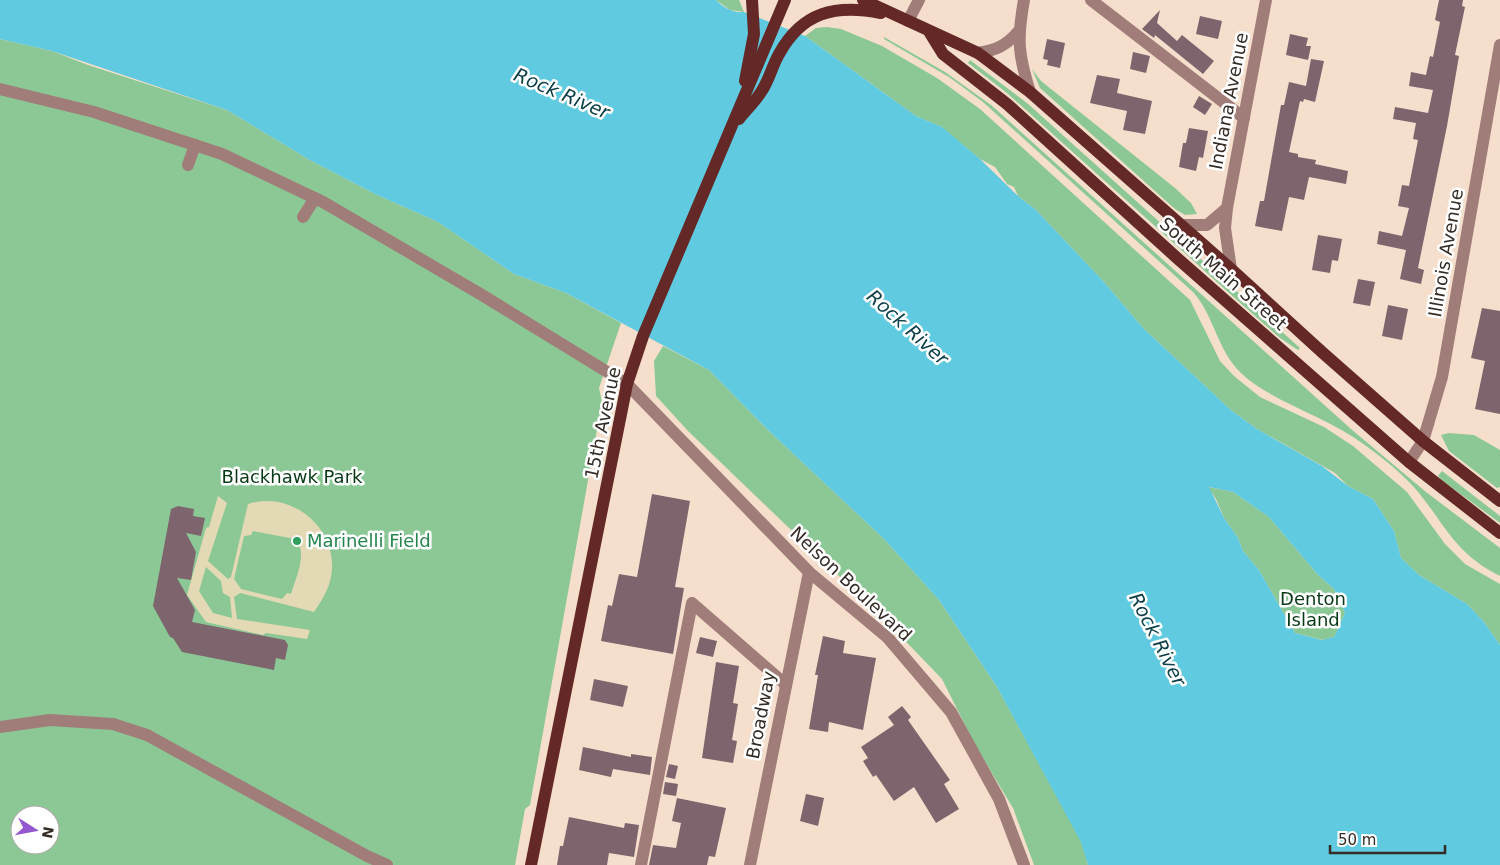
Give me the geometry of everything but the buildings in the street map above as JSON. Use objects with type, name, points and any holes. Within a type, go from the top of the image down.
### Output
[{"type":"main road","points":[[743,99],[754,34],[752,0]]},
{"type":"main road","name":"South Main Street","points":[[863,0],[930,33],[952,40],[978,54],[1030,92],[1182,225],[1322,353],[1424,441],[1500,501]]},
{"type":"main road","name":"15th Avenue","points":[[532,865],[627,384],[643,336],[782,6]]},
{"type":"main road","points":[[730,128],[762,92],[790,35],[808,21],[830,11],[845,10],[896,16]]},
{"type":"main road","name":"South Main Street","points":[[930,33],[943,54],[1007,104],[1177,258],[1409,462],[1500,533]]},
{"type":"street","points":[[908,21],[919,0]]},
{"type":"street","points":[[1024,0],[1018,32],[1021,59],[1030,92]]},
{"type":"street","points":[[1091,0],[1244,118]]},
{"type":"street","name":"Indiana Avenue","points":[[1231,269],[1226,228],[1227,208],[1266,0]]},
{"type":"street","points":[[978,54],[996,50],[1008,44],[1018,32]]},
{"type":"street","name":"Illinois Avenue","points":[[1409,462],[1424,441],[1442,377],[1500,45]]},
{"type":"street","name":"Nelson Boulevard","points":[[0,89],[94,112],[222,154],[315,198],[482,295],[627,384],[809,572],[888,638],[951,712],[999,799],[1024,865]]},
{"type":"street","points":[[188,165],[195,146]]},
{"type":"street","points":[[303,217],[315,198]]},
{"type":"street","points":[[1182,225],[1207,225],[1227,208]]},
{"type":"street","name":"Broadway","points":[[750,865],[809,572]]},
{"type":"street","points":[[641,865],[692,603],[785,684]]},
{"type":"street","points":[[0,727],[50,720],[113,724],[146,735],[195,760],[367,856],[387,865]]},
{"type":"green space","points":[[716,0],[739,0],[744,12],[730,10]]},
{"type":"green space","points":[[816,28],[841,29],[882,46],[937,78],[980,109],[1190,300],[1220,361],[1234,376],[1260,397],[1324,427],[1353,446],[1407,492],[1445,544],[1465,564],[1500,584],[1500,645],[1484,622],[1467,604],[1419,575],[1401,558],[1394,531],[1373,499],[1348,486],[1335,473],[1257,429],[1232,411],[1143,328],[1104,282],[1036,210],[1018,196],[1014,187],[1007,184],[995,167],[980,159],[962,144],[958,145],[942,127],[916,116],[805,36]]},
{"type":"green space","points":[[884,37],[945,72],[991,105],[1351,429],[1426,492],[1500,548],[1500,576],[1485,568],[1462,549],[1413,486],[1377,454],[1348,434],[1267,392],[1241,373],[1226,354],[1206,311],[1193,292],[983,102],[949,77],[884,39]]},
{"type":"green space","name":"Blackhawk Park","points":[[0,39],[52,51],[88,65],[227,110],[308,159],[375,194],[438,222],[514,274],[566,293],[621,323],[599,388],[602,402],[530,805],[525,809],[515,865],[0,865]]},
{"type":"green space","points":[[970,60],[1027,103],[1300,348],[1298,350],[1280,338],[1007,93],[968,63]]},
{"type":"green space","points":[[1032,69],[1041,81],[1175,188],[1191,203],[1197,214],[1185,215],[1175,209],[1040,88]]},
{"type":"green space","points":[[663,346],[709,370],[769,431],[884,539],[939,600],[997,687],[1082,842],[1088,865],[1034,865],[1013,808],[976,747],[942,679],[886,621],[688,431],[656,396],[654,361]]},
{"type":"green space","points":[[1449,433],[1474,435],[1500,450],[1500,487],[1497,488],[1449,451],[1441,435]]},
{"type":"green space","points":[[1442,471],[1500,516],[1500,523],[1443,481],[1438,476]]},
{"type":"green space","name":"Denton Island","points":[[1208,487],[1233,492],[1269,517],[1318,575],[1334,589],[1345,613],[1334,637],[1323,640],[1295,633],[1259,570],[1243,551],[1238,538],[1224,518],[1216,499]]},
{"type":"sand","points":[[218,496],[227,503],[208,561],[228,579],[231,577],[248,504],[263,501],[278,502],[292,506],[304,513],[315,523],[324,535],[329,548],[332,570],[327,589],[314,612],[240,593],[234,597],[237,619],[310,630],[307,639],[266,633],[263,635],[206,622],[187,595],[206,528],[209,527]],"holes":[[[253,531],[295,539],[299,544],[301,558],[298,573],[291,594],[287,593],[282,599],[241,589],[234,579],[244,536],[251,535]],[[206,567],[221,581],[223,593],[230,597],[232,618],[213,613],[199,591]]]},
{"type":"water","name":"Rock River","points":[[0,0],[716,0],[736,12],[744,12],[805,36],[916,116],[942,127],[980,159],[1018,196],[1036,210],[1104,282],[1143,328],[1232,411],[1257,429],[1322,466],[1348,486],[1373,499],[1394,531],[1401,558],[1419,575],[1467,604],[1484,622],[1500,645],[1500,865],[1088,865],[1081,842],[997,687],[939,600],[884,539],[769,431],[709,370],[566,293],[514,274],[438,222],[375,194],[308,159],[227,110],[52,51],[0,39]],"holes":[[[1209,487],[1233,492],[1269,517],[1318,575],[1334,589],[1345,613],[1334,637],[1322,640],[1295,633],[1259,570],[1243,551],[1238,538],[1224,518]]]},
{"type":"place","name":"Marinelli Field","points":[[297,541]]}]
